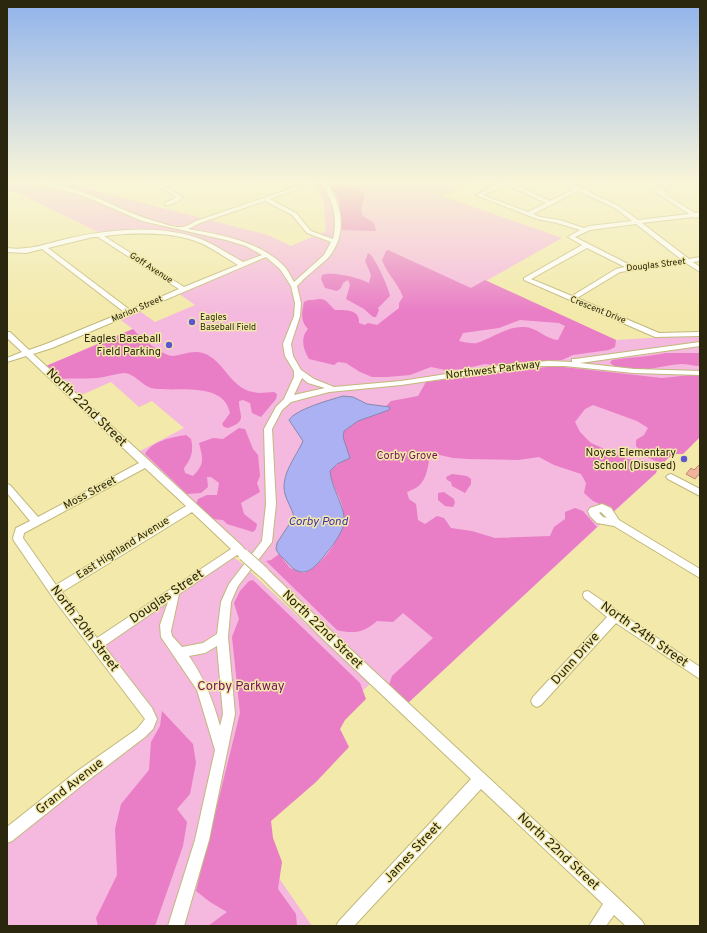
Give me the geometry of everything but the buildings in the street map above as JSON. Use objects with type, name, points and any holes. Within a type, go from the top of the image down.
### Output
[{"type":"street","points":[[167,226],[233,239],[250,246],[266,255],[288,276],[294,286],[298,303],[297,316],[287,344],[289,356],[298,371],[311,381],[333,388]]},
{"type":"street","points":[[183,229],[193,226]]},
{"type":"street","points":[[304,226],[309,232],[334,241]]},
{"type":"street","points":[[294,286],[303,274],[325,256],[334,241],[337,226]]},
{"type":"street","points":[[571,226],[584,230]]},
{"type":"street","points":[[606,226],[589,228],[571,237],[631,268]]},
{"type":"street","points":[[643,226],[700,270]]},
{"type":"street","points":[[7,250],[21,251],[44,248],[79,238],[99,235],[150,232],[179,235],[200,240],[244,265]]},
{"type":"street","name":"Goff Avenue","points":[[99,235],[183,289]]},
{"type":"street","points":[[53,255],[61,243]]},
{"type":"street","name":"Crescent Drive","points":[[587,245],[526,279],[658,335],[700,334]]},
{"type":"street","points":[[44,248],[129,312]]},
{"type":"street","name":"Marion Street","points":[[7,360],[49,346],[266,255]]},
{"type":"street","name":"Douglas Street","points":[[572,299],[615,271],[700,259]]},
{"type":"street","points":[[288,276],[303,274]]},
{"type":"street","name":"North 22nd Street","points":[[7,334],[144,464],[263,572],[329,637],[637,926]]},
{"type":"street","points":[[564,363],[700,344]]},
{"type":"street","name":"Northwest Parkway","points":[[288,400],[302,394],[333,388],[401,383],[480,371],[548,363],[564,363],[613,370],[700,373]]},
{"type":"street","points":[[176,926],[202,840],[229,714],[228,684],[222,637],[226,602],[234,584],[267,542],[271,504],[268,429],[279,409],[288,400],[295,387],[298,371]]},
{"type":"street","name":"Moss Street","points":[[36,522],[144,464]]},
{"type":"street","points":[[671,477],[700,493]]},
{"type":"street","points":[[7,486],[36,522]]},
{"type":"street","name":"East Highland Avenue","points":[[55,591],[192,506]]},
{"type":"street","name":"North 20th Street","points":[[36,522],[20,531],[18,538],[55,591],[150,715],[151,719],[149,725],[133,738]]},
{"type":"street","points":[[616,523],[700,574]]},
{"type":"street","name":"Douglas Street","points":[[96,645],[174,592],[241,552]]},
{"type":"street","points":[[174,592],[175,598],[167,620],[166,629],[168,637],[202,688],[210,709],[221,751]]},
{"type":"street","name":"North 24th Street","points":[[588,596],[700,674]]},
{"type":"street","name":"Dunn Drive","points":[[537,701],[615,616]]},
{"type":"street","points":[[179,653],[205,648],[222,637]]},
{"type":"street","name":"Grand Avenue","points":[[7,836],[133,738]]},
{"type":"street","name":"James Street","points":[[344,926],[481,779]]},
{"type":"street","points":[[597,926],[613,903]]},
{"type":"green space","name":"Corby Grove","points":[[85,226],[231,226],[268,235],[291,246],[326,231],[326,226],[526,226],[562,238],[486,281],[616,340],[700,335],[700,437],[683,454],[672,454],[658,467],[656,473],[408,703],[138,452],[184,428],[152,401],[139,407],[111,382],[79,396],[46,366],[133,329],[118,318],[138,310],[155,322],[195,305],[178,293],[246,265],[212,245],[185,235],[175,233],[102,234]]},
{"type":"green space","points":[[341,226],[375,226],[376,231],[342,230]]},
{"type":"green space","points":[[388,250],[471,288],[485,280],[616,340],[615,347],[609,350],[573,355],[562,360],[493,365],[485,364],[463,369],[445,370],[431,367],[410,375],[387,377],[372,377],[360,372],[346,363],[338,362],[334,365],[309,359],[303,344],[304,336],[308,329],[305,326],[302,316],[305,301],[323,299],[335,310],[351,311],[359,318],[359,323],[365,325],[368,323],[377,325],[399,308],[399,303],[403,297],[382,260],[386,251]],"holes":[[[520,320],[559,323],[565,326],[558,340],[549,338],[533,329],[518,327],[506,330],[477,343],[459,341],[463,333],[499,328]]]},
{"type":"green space","points":[[368,253],[374,259],[390,296],[378,308],[379,310],[376,317],[373,317],[364,309],[346,299],[350,285],[348,280],[343,283],[341,288],[337,291],[325,288],[321,279],[322,275],[339,274],[369,283],[371,275],[365,261]]},
{"type":"green space","points":[[133,329],[140,337],[163,353],[173,356],[195,352],[203,353],[216,361],[238,385],[256,393],[274,392],[277,394],[276,399],[261,417],[252,413],[250,403],[243,400],[239,401],[241,418],[238,423],[228,428],[224,427],[222,424],[230,413],[226,403],[218,396],[208,392],[184,389],[151,388],[135,377],[124,373],[97,378],[60,379],[46,366]]},
{"type":"green space","points":[[666,353],[700,353],[700,366],[681,364],[645,370],[626,370],[610,363],[612,360]]},
{"type":"green space","points":[[555,366],[662,378],[700,374],[700,437],[683,454],[673,454],[662,464],[645,456],[636,446],[636,440],[644,435],[648,428],[637,421],[593,405],[585,409],[575,422],[580,432],[591,443],[627,459],[645,461],[658,467],[656,473],[614,511],[593,501],[584,493],[586,483],[581,474],[554,465],[539,457],[518,460],[468,459],[453,458],[431,453],[423,482],[419,486],[407,492],[409,499],[416,504],[418,520],[425,524],[437,516],[444,518],[451,528],[472,531],[495,538],[550,536],[554,527],[565,519],[565,512],[575,508],[583,511],[597,527],[408,703],[389,685],[392,676],[433,638],[403,613],[393,622],[377,621],[368,628],[358,632],[337,630],[266,561],[271,560],[279,554],[290,568],[304,573],[320,562],[334,545],[342,526],[343,516],[341,501],[332,481],[330,471],[348,454],[343,437],[344,431],[358,421],[389,410],[390,407],[386,406],[391,401],[418,396],[426,382]]},
{"type":"green space","points":[[239,428],[245,429],[253,449],[258,455],[260,476],[257,483],[260,492],[241,503],[244,514],[257,524],[256,529],[253,532],[227,524],[223,520],[212,519],[196,504],[198,499],[207,495],[217,495],[219,483],[211,477],[207,477],[208,487],[201,493],[187,494],[145,454],[157,443],[169,438],[186,435],[191,439],[192,451],[184,468],[185,473],[193,476],[200,468],[202,461],[199,443],[213,438],[223,439]]},
{"type":"green space","points":[[452,474],[467,476],[471,479],[471,484],[465,493],[452,486],[451,482],[447,480],[446,477]]},
{"type":"green space","points":[[444,492],[454,499],[455,503],[453,507],[445,506],[438,500],[438,493]]},
{"type":"green space","name":"Corby Parkway","points":[[231,558],[238,560],[370,684],[324,726],[247,832],[312,926],[7,926],[7,842],[156,718],[153,710],[104,646]]},
{"type":"green space","points":[[253,580],[360,683],[366,699],[345,720],[340,729],[349,747],[316,782],[271,821],[273,838],[282,862],[278,889],[296,914],[297,926],[208,926],[227,912],[210,902],[196,891],[240,713],[232,637],[239,619],[234,603],[240,591],[249,581]]},
{"type":"green space","points":[[162,711],[193,744],[196,763],[190,794],[177,809],[187,822],[183,846],[155,926],[98,926],[96,918],[117,875],[115,829],[121,804],[149,770],[151,742],[160,726]]},
{"type":"water","name":"Corby Pond","points":[[343,396],[353,397],[367,404],[390,407],[389,410],[358,421],[344,431],[343,437],[350,458],[337,464],[330,471],[343,512],[344,524],[335,542],[318,563],[308,571],[298,571],[292,568],[276,549],[277,543],[294,517],[285,494],[284,487],[287,473],[303,441],[289,420],[299,412],[322,402]]},
{"type":"place","name":"Eagles Baseball Field","points":[[192,322]]},
{"type":"place","name":"Eagles Baseball Field Parking","points":[[169,345]]},
{"type":"place","name":"Noyes Elementary School (Disused)","points":[[684,459]]}]
